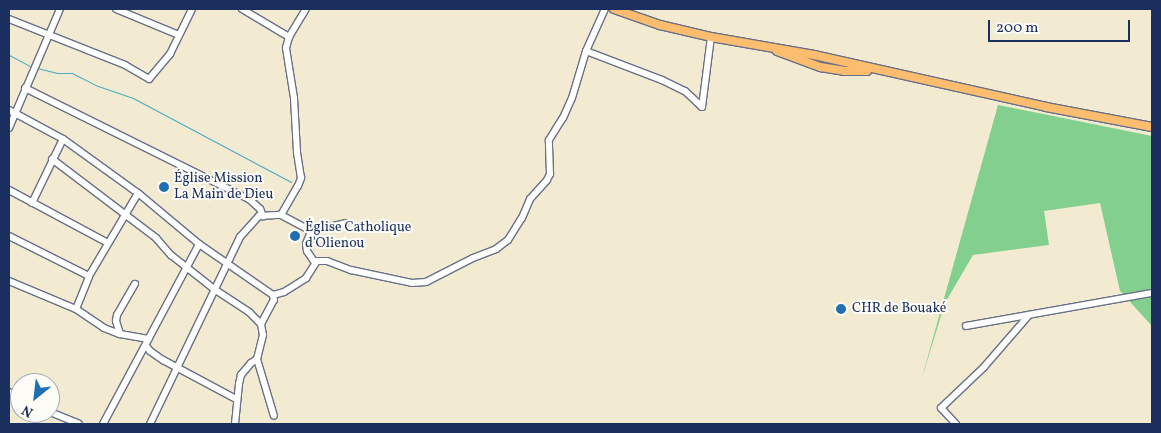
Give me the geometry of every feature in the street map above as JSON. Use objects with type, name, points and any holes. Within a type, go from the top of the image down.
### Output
[{"type":"main road","points":[[614,9],[660,25],[711,37],[814,55],[876,70],[1152,127]]},
{"type":"street","points":[[9,128],[12,111],[25,88],[60,9]]},
{"type":"street","points":[[116,9],[179,36]]},
{"type":"street","points":[[9,19],[125,65],[150,79],[170,54],[192,9]]},
{"type":"street","points":[[242,9],[289,37]]},
{"type":"street","points":[[281,215],[301,178],[294,98],[286,53],[289,37],[306,9]]},
{"type":"street","points":[[12,111],[63,139],[138,193],[227,265],[273,295],[284,292],[306,278],[317,261],[327,261],[351,270],[412,283],[426,282],[473,258],[496,249],[508,240],[522,218],[530,198],[547,180],[550,174],[549,140],[563,118],[572,98],[586,52],[605,9]]},
{"type":"street","points":[[586,52],[662,80],[685,91],[702,106],[711,37]]},
{"type":"street","points":[[25,88],[249,199],[260,209],[263,216]]},
{"type":"street","points":[[32,203],[63,139]]},
{"type":"street","points":[[52,160],[124,215],[214,289],[250,312],[261,324],[263,335],[257,359],[274,416]]},
{"type":"street","points":[[9,190],[108,243]]},
{"type":"street","points":[[76,309],[90,276],[138,193]]},
{"type":"street","points":[[150,424],[240,237],[252,222],[263,216],[281,215],[310,232],[345,223]]},
{"type":"street","points":[[310,232],[306,244],[307,251],[315,263]]},
{"type":"street","points":[[9,236],[90,276]]},
{"type":"street","points":[[103,424],[148,342],[186,265],[199,244]]},
{"type":"street","points":[[9,281],[76,309],[104,328],[148,342]]},
{"type":"street","points":[[120,334],[116,315],[135,284]]},
{"type":"street","points":[[966,326],[1152,293]]},
{"type":"street","points":[[261,324],[274,300],[273,295]]},
{"type":"street","points":[[956,424],[942,408],[984,368],[1029,315]]},
{"type":"street","points":[[148,342],[150,351],[236,399]]},
{"type":"street","points":[[235,424],[236,399],[241,376],[251,363],[257,359]]},
{"type":"street","points":[[60,416],[79,424]]},
{"type":"green space","points":[[998,105],[1152,136],[1152,326],[1120,291],[1100,203],[1044,211],[1049,245],[973,255],[945,303],[921,381]]},
{"type":"waterway","points":[[9,55],[33,68]]},
{"type":"waterway","points":[[37,68],[57,73],[72,73],[98,86],[133,98],[291,182]]},
{"type":"place","name":"Église Mission La Main de Dieu","points":[[164,187]]},
{"type":"place","name":"Église Catholique d'Olienou","points":[[295,236]]},
{"type":"place","name":"CHR de Bouaké","points":[[841,309]]}]
